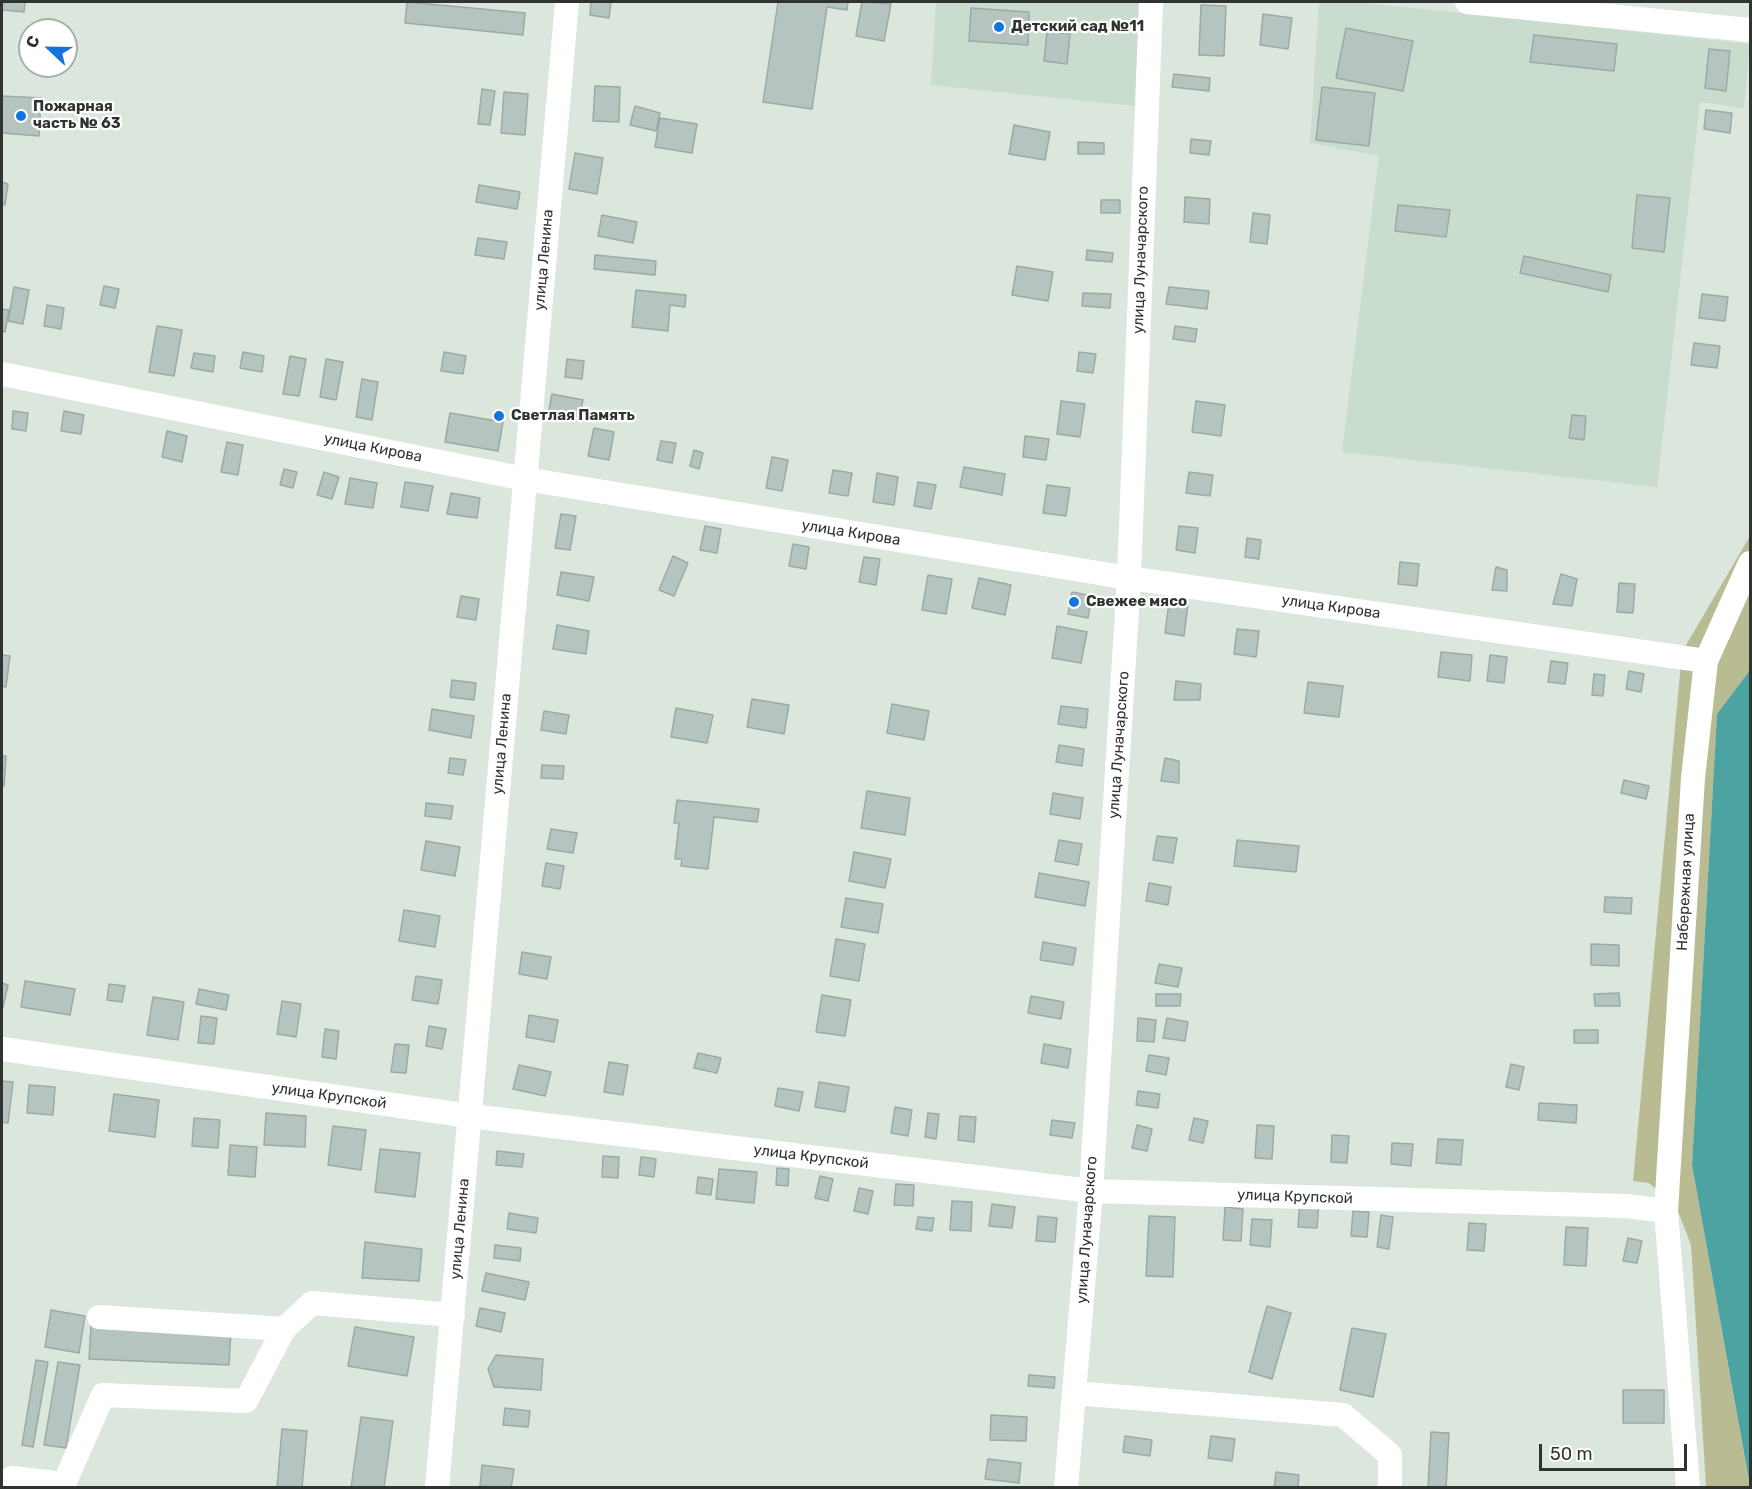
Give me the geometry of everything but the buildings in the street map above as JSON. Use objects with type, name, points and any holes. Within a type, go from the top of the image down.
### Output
[{"type":"street","name":"улица Ленина","points":[[437,1488],[567,2]]},
{"type":"street","name":"улица Луначарского","points":[[1066,1488],[1091,1191],[1129,578],[1151,2]]},
{"type":"street","points":[[1467,2],[1750,30]]},
{"type":"street","name":"улица Кирова","points":[[2,374],[525,479],[1129,578],[1706,661]]},
{"type":"street","name":"Набережная улица","points":[[1688,1488],[1666,1211],[1693,778],[1706,661],[1750,563]]},
{"type":"street","name":"улица Крупской","points":[[2,1049],[470,1116],[1091,1191],[1626,1206],[1666,1211]]},
{"type":"street","points":[[12,1479],[64,1484],[103,1395],[246,1401],[284,1329],[312,1303],[453,1315]]},
{"type":"street","points":[[99,1317],[284,1329]]},
{"type":"street","points":[[1074,1393],[1343,1415],[1390,1455],[1390,1488]]},
{"type":"shaded area","points":[[936,2],[1139,2],[1135,106],[931,85]]},
{"type":"shaded area","points":[[1319,2],[1357,2],[1750,44],[1744,108],[1700,102],[1657,487],[1342,452],[1379,156],[1310,143]]},
{"type":"green space","points":[[1750,536],[1750,670],[1717,714],[1692,1165],[1750,1487],[1706,1487],[1691,1245],[1676,1206],[1649,1183],[1633,1181],[1682,652]]},
{"type":"water","points":[[1750,670],[1750,1486],[1692,1165],[1717,714]]},
{"type":"place","name":"Детский сад №11","points":[[999,27]]},
{"type":"place","name":"Пожарная часть № 63","points":[[21,116]]},
{"type":"place","name":"Светлая Память","points":[[499,416]]},
{"type":"place","name":"Свежее мясо","points":[[1074,602]]}]
